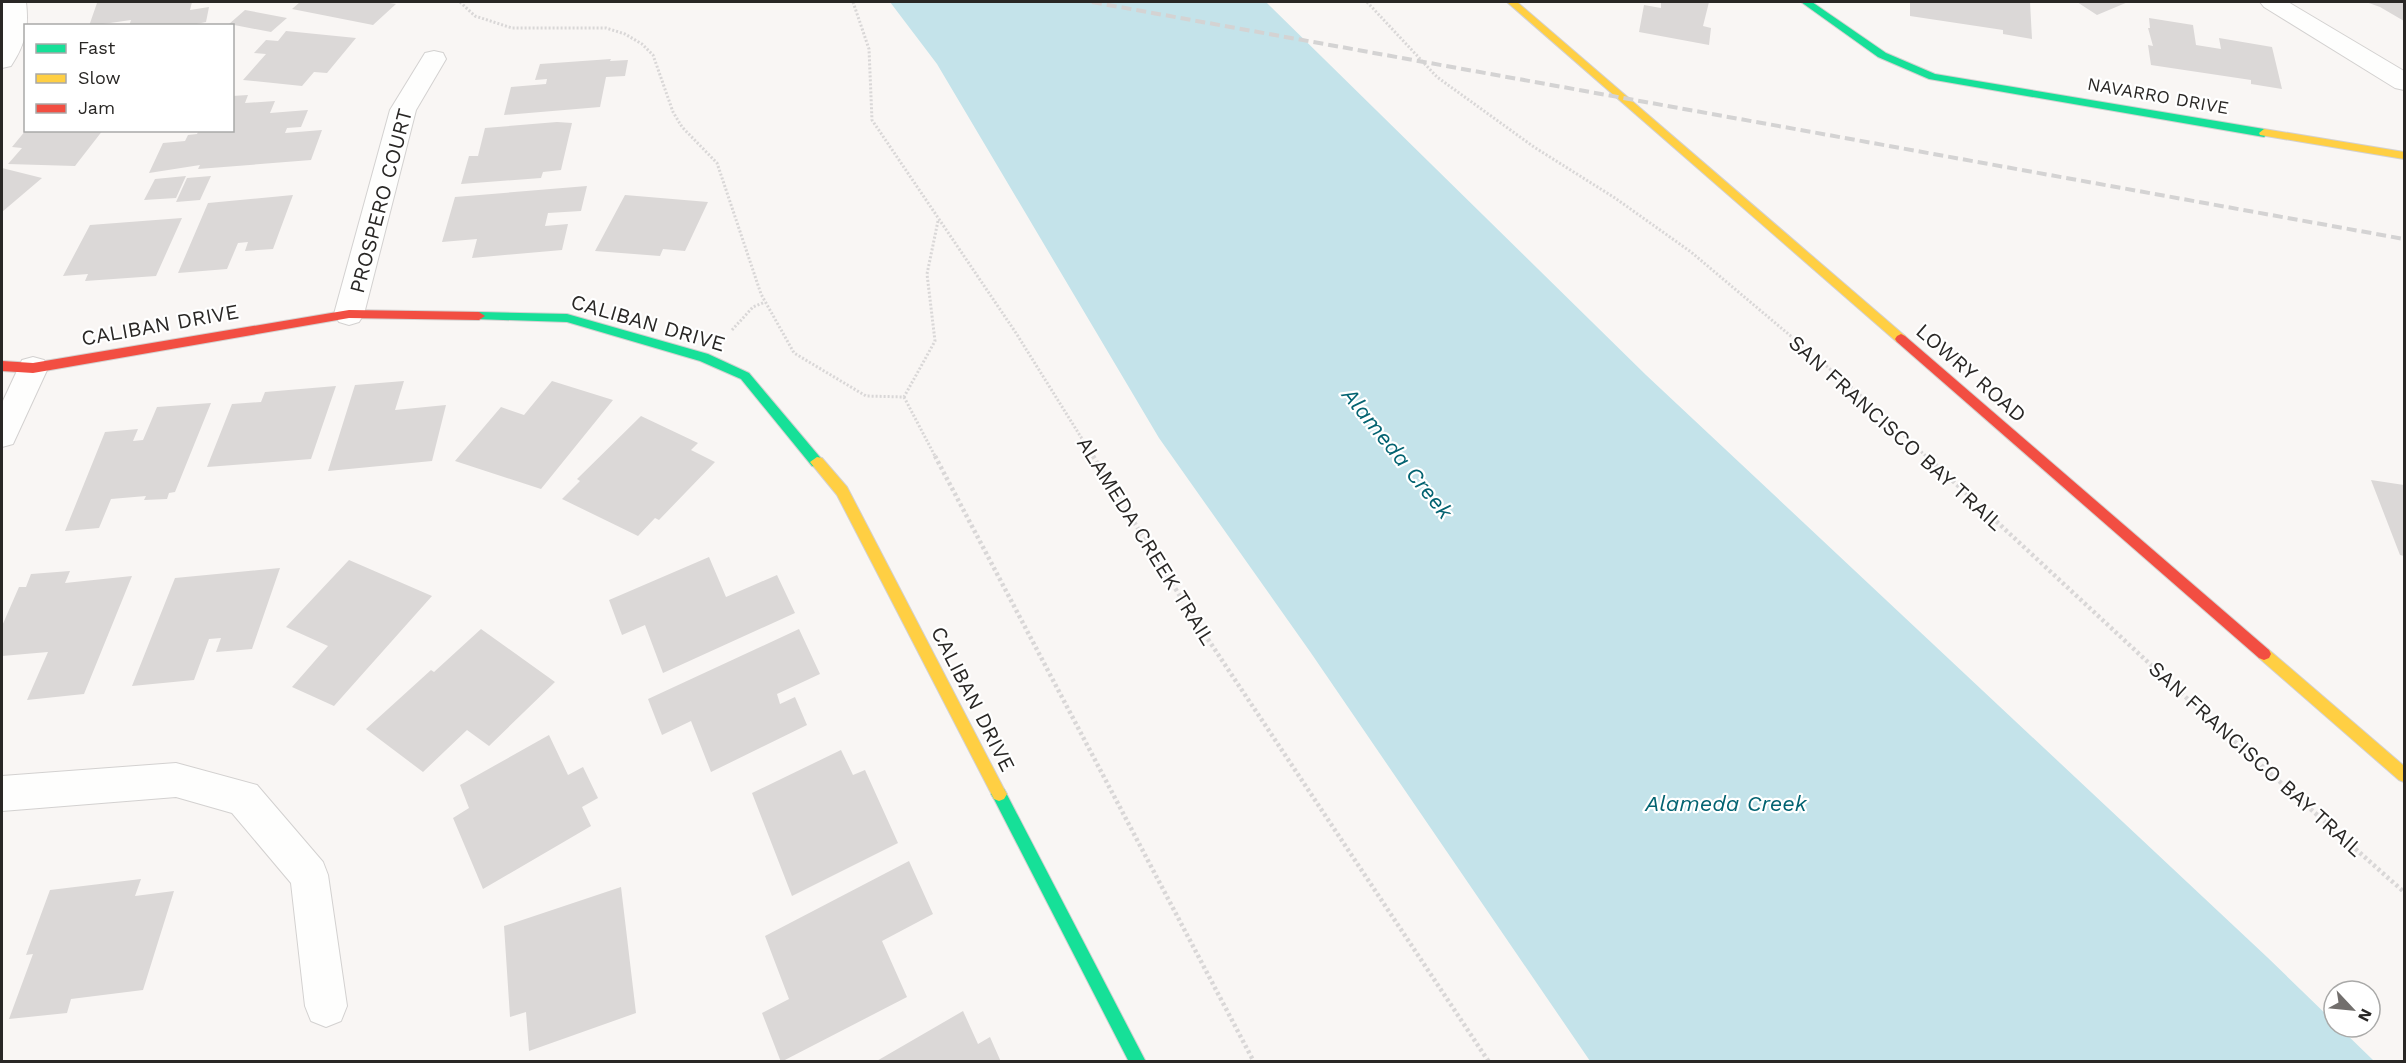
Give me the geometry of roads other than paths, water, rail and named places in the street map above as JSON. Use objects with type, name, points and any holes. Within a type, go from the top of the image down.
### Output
[{"type":"street","points":[[2,60],[16,37],[14,2]]},
{"type":"street","name":"LOWRY ROAD","points":[[1512,2],[2404,775]]},
{"type":"street","name":"NAVARRO DRIVE","points":[[1806,2],[1879,56],[1907,70],[1933,77],[2404,156]]},
{"type":"street","points":[[2272,2],[2404,82]]},
{"type":"street","name":"PROSPERO COURT","points":[[350,314],[402,110],[434,59]]},
{"type":"street","name":"CALIBAN DRIVE","points":[[2,366],[33,368],[350,314],[567,318],[704,357],[745,376],[842,491],[1138,1062]]},
{"type":"street","points":[[2,435],[33,368]]},
{"type":"street","points":[[2,794],[176,780],[244,798],[309,875],[326,1006]]},
{"type":"water","name":"Alameda Creek","points":[[890,2],[1266,2],[1646,375],[2322,1010],[2322,1039],[2351,1039],[2374,1061],[1590,1061],[1311,653],[1159,438],[937,64]]},
{"type":"railway","points":[[1092,2],[2404,239]]}]
